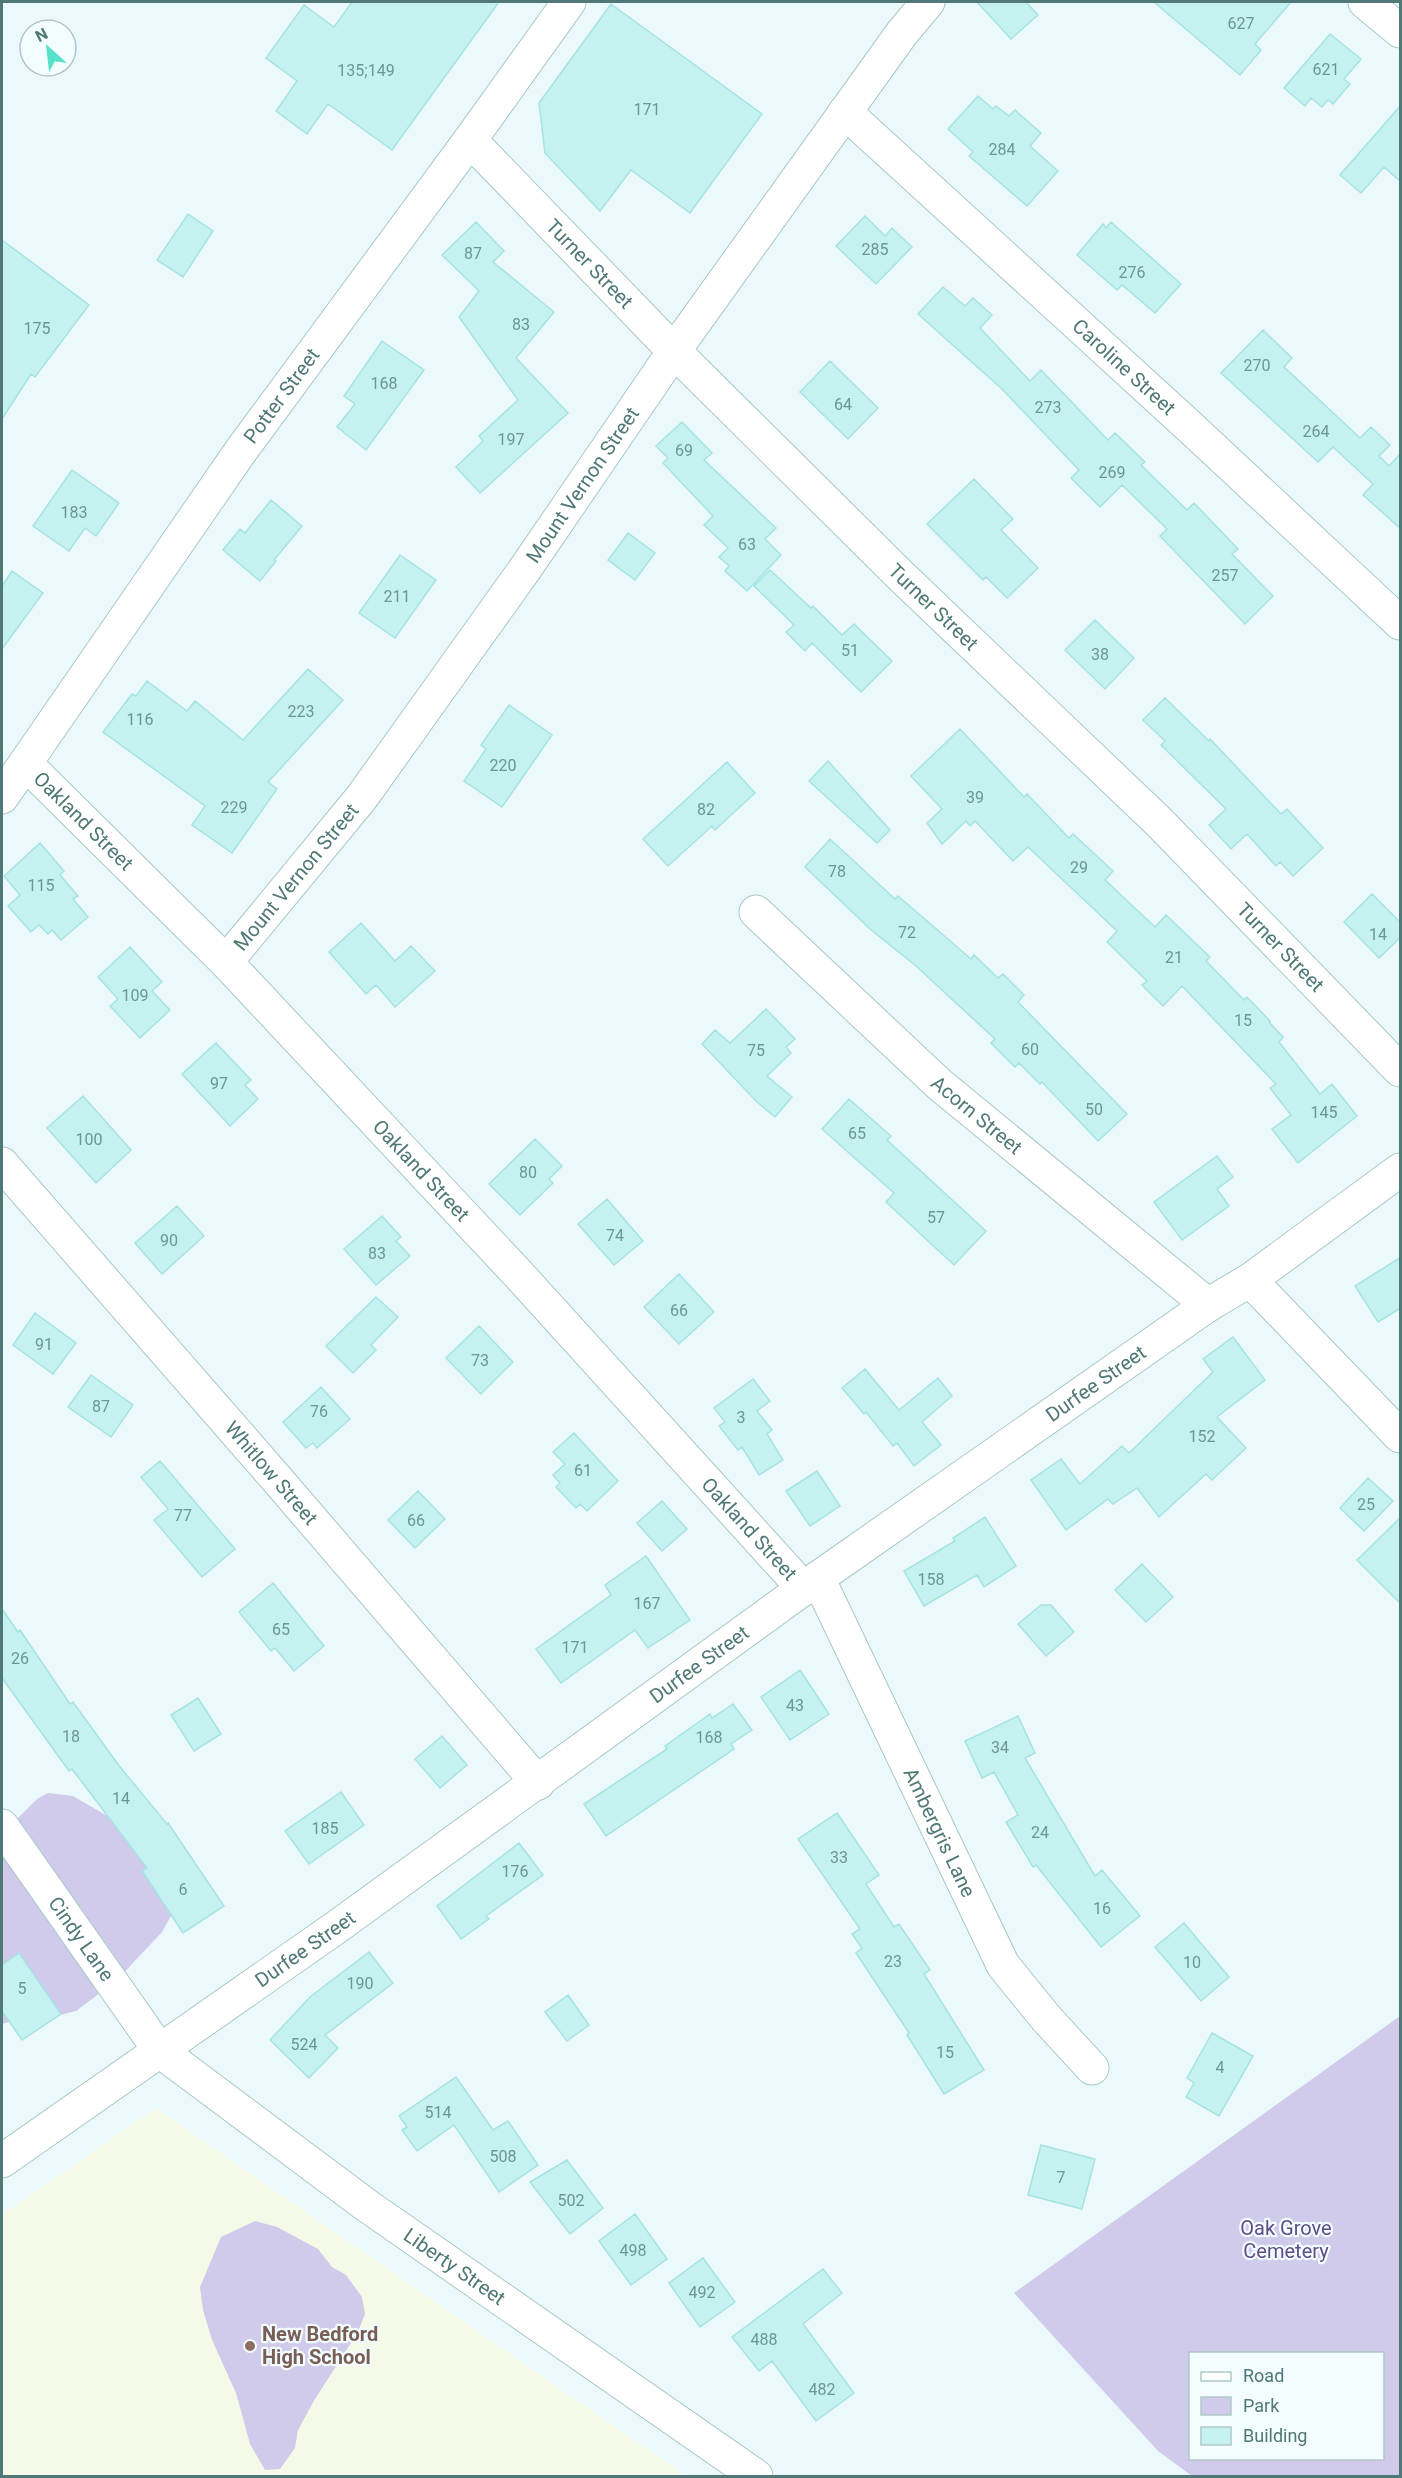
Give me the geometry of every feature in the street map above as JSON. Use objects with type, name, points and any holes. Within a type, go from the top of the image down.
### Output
[{"type":"street","name":"Potter Street","points":[[2,797],[240,452],[569,2]]},
{"type":"street","name":"Mount Vernon Street","points":[[226,962],[362,797],[525,568],[674,351],[902,33],[928,2]]},
{"type":"street","points":[[1365,2],[1401,31]]},
{"type":"street","name":"Caroline Street","points":[[845,112],[1401,622]]},
{"type":"street","name":"Turner Street","points":[[470,140],[674,351],[901,576],[1159,822],[1401,1070]]},
{"type":"street","name":"Oakland Street","points":[[26,764],[226,962],[811,1583]]},
{"type":"street","name":"Acorn Street","points":[[756,912],[939,1084],[1208,1305]]},
{"type":"street","name":"Whitlow Street","points":[[2,1164],[538,1783]]},
{"type":"street","name":"Durfee Street","points":[[2,2161],[538,1783],[811,1583],[1208,1305],[1250,1280],[1401,1170]]},
{"type":"street","points":[[1250,1280],[1401,1436]]},
{"type":"street","name":"Ambergris Lane","points":[[811,1583],[1003,1965],[1046,2018],[1092,2068]]},
{"type":"street","name":"Cindy Lane","points":[[2,1826],[160,2051]]},
{"type":"street","name":"Liberty Street","points":[[160,2051],[366,2205],[756,2476]]},
{"type":"shaded area","name":"New Bedford High School","points":[[156,2108],[686,2476],[2,2476],[2,2215]]},
{"type":"green space","points":[[48,1793],[73,1796],[140,1835],[177,1888],[171,1916],[162,1932],[117,1980],[76,2011],[35,2021],[22,2018],[2,2024],[2,1834],[37,1799]]},
{"type":"green space","name":"Oak Grove Cemetery","points":[[1400,2016],[1400,2476],[1192,2476],[1158,2451],[1014,2293]]},
{"type":"green space","points":[[255,2221],[277,2227],[318,2249],[332,2267],[346,2275],[362,2297],[365,2314],[358,2332],[298,2430],[295,2448],[280,2469],[265,2470],[250,2444],[236,2393],[212,2340],[203,2310],[200,2287],[221,2237]]},
{"type":"building","points":[[352,2],[499,2],[392,150],[328,104],[307,134],[276,111],[297,81],[266,58],[304,5],[334,27]]},
{"type":"building","points":[[977,2],[1026,2],[1038,15],[1011,39]]},
{"type":"building","points":[[1154,2],[1291,2],[1255,44],[1261,50],[1240,75]]},
{"type":"building","points":[[611,4],[762,114],[690,213],[631,170],[600,211],[545,153],[539,103]]},
{"type":"building","points":[[1330,34],[1361,59],[1344,79],[1350,84],[1333,104],[1328,100],[1322,107],[1311,98],[1305,106],[1284,88]]},
{"type":"building","points":[[978,96],[993,109],[996,106],[1009,116],[1015,110],[1041,133],[1030,146],[1058,171],[1027,206],[969,156],[973,152],[948,129]]},
{"type":"building","points":[[1401,105],[1401,182],[1384,167],[1361,193],[1340,175]]},
{"type":"building","points":[[188,214],[213,231],[183,277],[157,260]]},
{"type":"building","points":[[865,216],[885,236],[892,228],[912,247],[876,284],[836,246]]},
{"type":"building","points":[[476,222],[504,251],[493,262],[554,312],[516,358],[568,413],[480,493],[456,467],[483,441],[479,436],[518,400],[459,317],[479,291],[442,255]]},
{"type":"building","points":[[1111,222],[1181,284],[1155,313],[1122,285],[1117,290],[1077,255],[1103,224],[1106,228]]},
{"type":"building","points":[[2,240],[89,305],[35,377],[31,374],[2,419]]},
{"type":"building","points":[[943,287],[965,306],[973,298],[992,315],[980,328],[1030,381],[1041,370],[1108,440],[1115,433],[1145,462],[1141,465],[1187,510],[1194,503],[1238,549],[1232,554],[1273,596],[1245,624],[1160,536],[1167,529],[1122,485],[1100,507],[1071,478],[1079,470],[1002,389],[918,314]]},
{"type":"building","points":[[1263,330],[1292,358],[1284,367],[1360,438],[1371,427],[1390,445],[1379,456],[1389,466],[1401,453],[1401,529],[1363,495],[1373,484],[1333,447],[1318,462],[1221,373]]},
{"type":"building","points":[[382,341],[424,370],[366,450],[337,427],[355,404],[344,396]]},
{"type":"building","points":[[830,361],[878,408],[848,439],[800,392]]},
{"type":"building","points":[[682,422],[712,453],[704,460],[776,528],[765,539],[781,555],[747,591],[725,571],[729,566],[719,557],[728,548],[704,525],[713,516],[663,463],[668,458],[656,446]]},
{"type":"building","points":[[72,470],[119,503],[96,536],[85,528],[69,551],[33,526]]},
{"type":"building","points":[[974,479],[1013,519],[1001,530],[1038,568],[1007,598],[986,577],[983,580],[927,524]]},
{"type":"building","points":[[271,500],[302,526],[260,581],[223,550],[240,529],[245,533]]},
{"type":"building","points":[[628,533],[655,553],[635,580],[608,560]]},
{"type":"building","points":[[400,555],[436,580],[395,638],[359,613]]},
{"type":"building","points":[[770,570],[811,608],[813,606],[842,635],[854,624],[892,661],[861,692],[812,643],[805,651],[786,632],[794,625],[754,586]]},
{"type":"building","points":[[12,571],[43,593],[2,649],[2,586]]},
{"type":"building","points":[[1095,620],[1134,658],[1105,689],[1065,650]]},
{"type":"building","points":[[308,669],[343,700],[268,782],[277,789],[232,853],[192,825],[205,806],[103,732],[132,694],[136,696],[147,681],[187,711],[195,701],[243,740]]},
{"type":"building","points":[[1165,698],[1209,741],[1210,739],[1281,814],[1287,809],[1323,848],[1293,876],[1280,862],[1276,866],[1247,834],[1231,849],[1209,825],[1226,809],[1161,745],[1165,741],[1143,720]]},
{"type":"building","points":[[509,705],[552,735],[502,807],[464,781],[486,749],[481,745]]},
{"type":"building","points":[[960,729],[1024,797],[1027,794],[1069,838],[1073,834],[1113,871],[1105,880],[1155,927],[1166,915],[1210,957],[1206,961],[1244,1000],[1247,997],[1283,1037],[1279,1042],[1320,1094],[1332,1084],[1357,1116],[1298,1163],[1272,1129],[1291,1115],[1270,1088],[1276,1084],[1182,986],[1163,1006],[1142,985],[1147,981],[1107,942],[1117,931],[1028,847],[1013,861],[975,821],[970,826],[966,821],[942,844],[927,823],[942,809],[911,776]]},
{"type":"building","points":[[828,761],[890,830],[877,843],[809,781]]},
{"type":"building","points":[[727,762],[755,793],[715,830],[712,826],[668,866],[643,839]]},
{"type":"building","points":[[830,839],[895,899],[898,896],[971,959],[974,955],[998,978],[1003,974],[1024,995],[1018,1002],[1127,1114],[1098,1141],[1042,1082],[1040,1084],[1019,1063],[1015,1067],[991,1043],[995,1039],[916,966],[870,929],[805,867]]},
{"type":"building","points":[[40,843],[64,871],[60,875],[78,896],[73,899],[88,917],[61,940],[52,930],[48,934],[39,925],[31,932],[8,906],[20,895],[4,876]]},
{"type":"building","points":[[1372,894],[1401,923],[1401,937],[1379,958],[1344,922]]},
{"type":"building","points":[[361,923],[395,961],[411,946],[435,971],[395,1007],[376,985],[366,994],[329,952]]},
{"type":"building","points":[[130,947],[162,982],[152,991],[170,1010],[140,1038],[110,1006],[118,999],[98,977]]},
{"type":"building","points":[[766,1009],[795,1039],[786,1047],[791,1053],[767,1076],[792,1097],[775,1117],[757,1102],[702,1044],[715,1030],[730,1043]]},
{"type":"building","points":[[216,1043],[251,1080],[245,1085],[258,1099],[230,1126],[182,1074]]},
{"type":"building","points":[[83,1096],[131,1150],[96,1183],[47,1128]]},
{"type":"building","points":[[849,1099],[891,1136],[887,1140],[986,1231],[954,1265],[886,1202],[894,1193],[822,1129]]},
{"type":"building","points":[[535,1139],[562,1166],[549,1179],[553,1183],[520,1215],[489,1184]]},
{"type":"building","points":[[1217,1156],[1233,1177],[1217,1189],[1229,1206],[1182,1240],[1154,1202]]},
{"type":"building","points":[[607,1199],[643,1241],[614,1265],[578,1224]]},
{"type":"building","points":[[177,1206],[204,1236],[162,1274],[135,1243]]},
{"type":"building","points":[[382,1216],[401,1237],[396,1241],[410,1256],[376,1285],[344,1249]]},
{"type":"building","points":[[1401,1257],[1401,1308],[1378,1322],[1355,1286]]},
{"type":"building","points":[[679,1274],[714,1312],[679,1344],[644,1307]]},
{"type":"building","points":[[376,1297],[398,1317],[371,1345],[376,1350],[353,1373],[326,1346]]},
{"type":"building","points":[[35,1313],[76,1343],[53,1374],[13,1345]]},
{"type":"building","points":[[479,1326],[513,1362],[481,1394],[446,1358]]},
{"type":"building","points":[[1233,1337],[1265,1380],[1217,1417],[1246,1448],[1212,1480],[1206,1474],[1159,1517],[1137,1488],[1113,1504],[1108,1499],[1066,1530],[1031,1480],[1061,1459],[1080,1484],[1122,1446],[1129,1453],[1213,1372],[1203,1359]]},
{"type":"building","points":[[865,1369],[899,1410],[938,1378],[952,1396],[922,1422],[941,1445],[914,1466],[897,1443],[893,1446],[866,1412],[864,1414],[842,1388]]},
{"type":"building","points":[[91,1375],[133,1405],[111,1437],[68,1407]]},
{"type":"building","points":[[753,1379],[770,1401],[757,1411],[772,1430],[767,1434],[783,1460],[759,1475],[742,1447],[738,1450],[719,1426],[725,1422],[714,1408]]},
{"type":"building","points":[[321,1387],[350,1419],[317,1448],[313,1443],[306,1448],[283,1422]]},
{"type":"building","points":[[574,1433],[618,1481],[587,1511],[580,1504],[576,1508],[556,1487],[560,1483],[553,1475],[565,1464],[553,1452]]},
{"type":"building","points":[[160,1461],[235,1549],[202,1577],[154,1520],[168,1509],[141,1477]]},
{"type":"building","points":[[817,1471],[840,1506],[810,1526],[786,1491]]},
{"type":"building","points":[[1368,1478],[1393,1501],[1364,1531],[1340,1508]]},
{"type":"building","points":[[418,1491],[445,1519],[415,1548],[388,1520]]},
{"type":"building","points":[[662,1501],[687,1529],[662,1551],[637,1523]]},
{"type":"building","points":[[985,1517],[1016,1566],[984,1587],[977,1575],[924,1606],[904,1571],[955,1541],[953,1538]]},
{"type":"building","points":[[1401,1517],[1401,1604],[1357,1560]]},
{"type":"building","points":[[646,1556],[690,1620],[648,1648],[635,1630],[561,1683],[536,1649],[611,1595],[605,1585]]},
{"type":"building","points":[[1142,1564],[1173,1597],[1146,1622],[1115,1590]]},
{"type":"building","points":[[273,1583],[324,1646],[294,1671],[275,1648],[271,1651],[239,1612]]},
{"type":"building","points":[[1041,1605],[1051,1605],[1074,1632],[1046,1656],[1018,1624]]},
{"type":"building","points":[[2,1609],[18,1632],[20,1630],[70,1704],[73,1702],[120,1767],[168,1823],[224,1906],[183,1933],[142,1871],[147,1868],[72,1769],[69,1771],[2,1678]]},
{"type":"building","points":[[800,1670],[829,1714],[790,1740],[761,1697]]},
{"type":"building","points":[[198,1698],[221,1734],[194,1751],[171,1715]]},
{"type":"building","points":[[733,1704],[752,1730],[731,1744],[734,1749],[606,1836],[584,1804],[667,1749],[665,1746],[710,1714],[712,1718]]},
{"type":"building","points":[[1018,1716],[1035,1753],[1025,1758],[1095,1876],[1102,1870],[1140,1916],[1101,1947],[1036,1865],[1033,1867],[1006,1822],[1018,1815],[994,1772],[982,1778],[965,1741]]},
{"type":"building","points":[[442,1736],[467,1765],[440,1788],[415,1759]]},
{"type":"building","points":[[341,1792],[364,1825],[309,1864],[285,1831]]},
{"type":"building","points":[[837,1813],[879,1875],[866,1884],[894,1927],[899,1924],[930,1970],[924,1974],[984,2070],[944,2094],[907,2035],[909,2033],[856,1953],[862,1948],[852,1934],[860,1929],[798,1839]]},
{"type":"building","points":[[519,1843],[543,1875],[486,1916],[489,1919],[461,1939],[437,1906]]},
{"type":"building","points":[[1184,1923],[1229,1977],[1201,2001],[1155,1947]]},
{"type":"building","points":[[369,1952],[393,1983],[325,2035],[338,2048],[309,2078],[270,2040],[310,1997]]},
{"type":"building","points":[[19,1953],[61,2014],[22,2040],[2,2011],[2,1965]]},
{"type":"building","points":[[568,1995],[589,2025],[567,2041],[545,2012]]},
{"type":"building","points":[[1212,2033],[1253,2056],[1219,2116],[1186,2097],[1194,2083],[1187,2078]]},
{"type":"building","points":[[456,2077],[493,2130],[508,2121],[538,2165],[499,2192],[454,2125],[417,2151],[402,2130],[407,2127],[399,2116]]},
{"type":"building","points":[[1041,2145],[1095,2159],[1082,2209],[1028,2195]]},
{"type":"building","points":[[567,2160],[603,2208],[570,2234],[530,2182]]},
{"type":"building","points":[[635,2214],[667,2259],[631,2285],[599,2241]]},
{"type":"building","points":[[703,2258],[735,2302],[700,2327],[669,2283]]},
{"type":"building","points":[[823,2269],[842,2293],[803,2324],[854,2393],[816,2421],[772,2361],[759,2371],[732,2337]]},
{"type":"place","name":"New Bedford High School","points":[[250,2346]]}]
